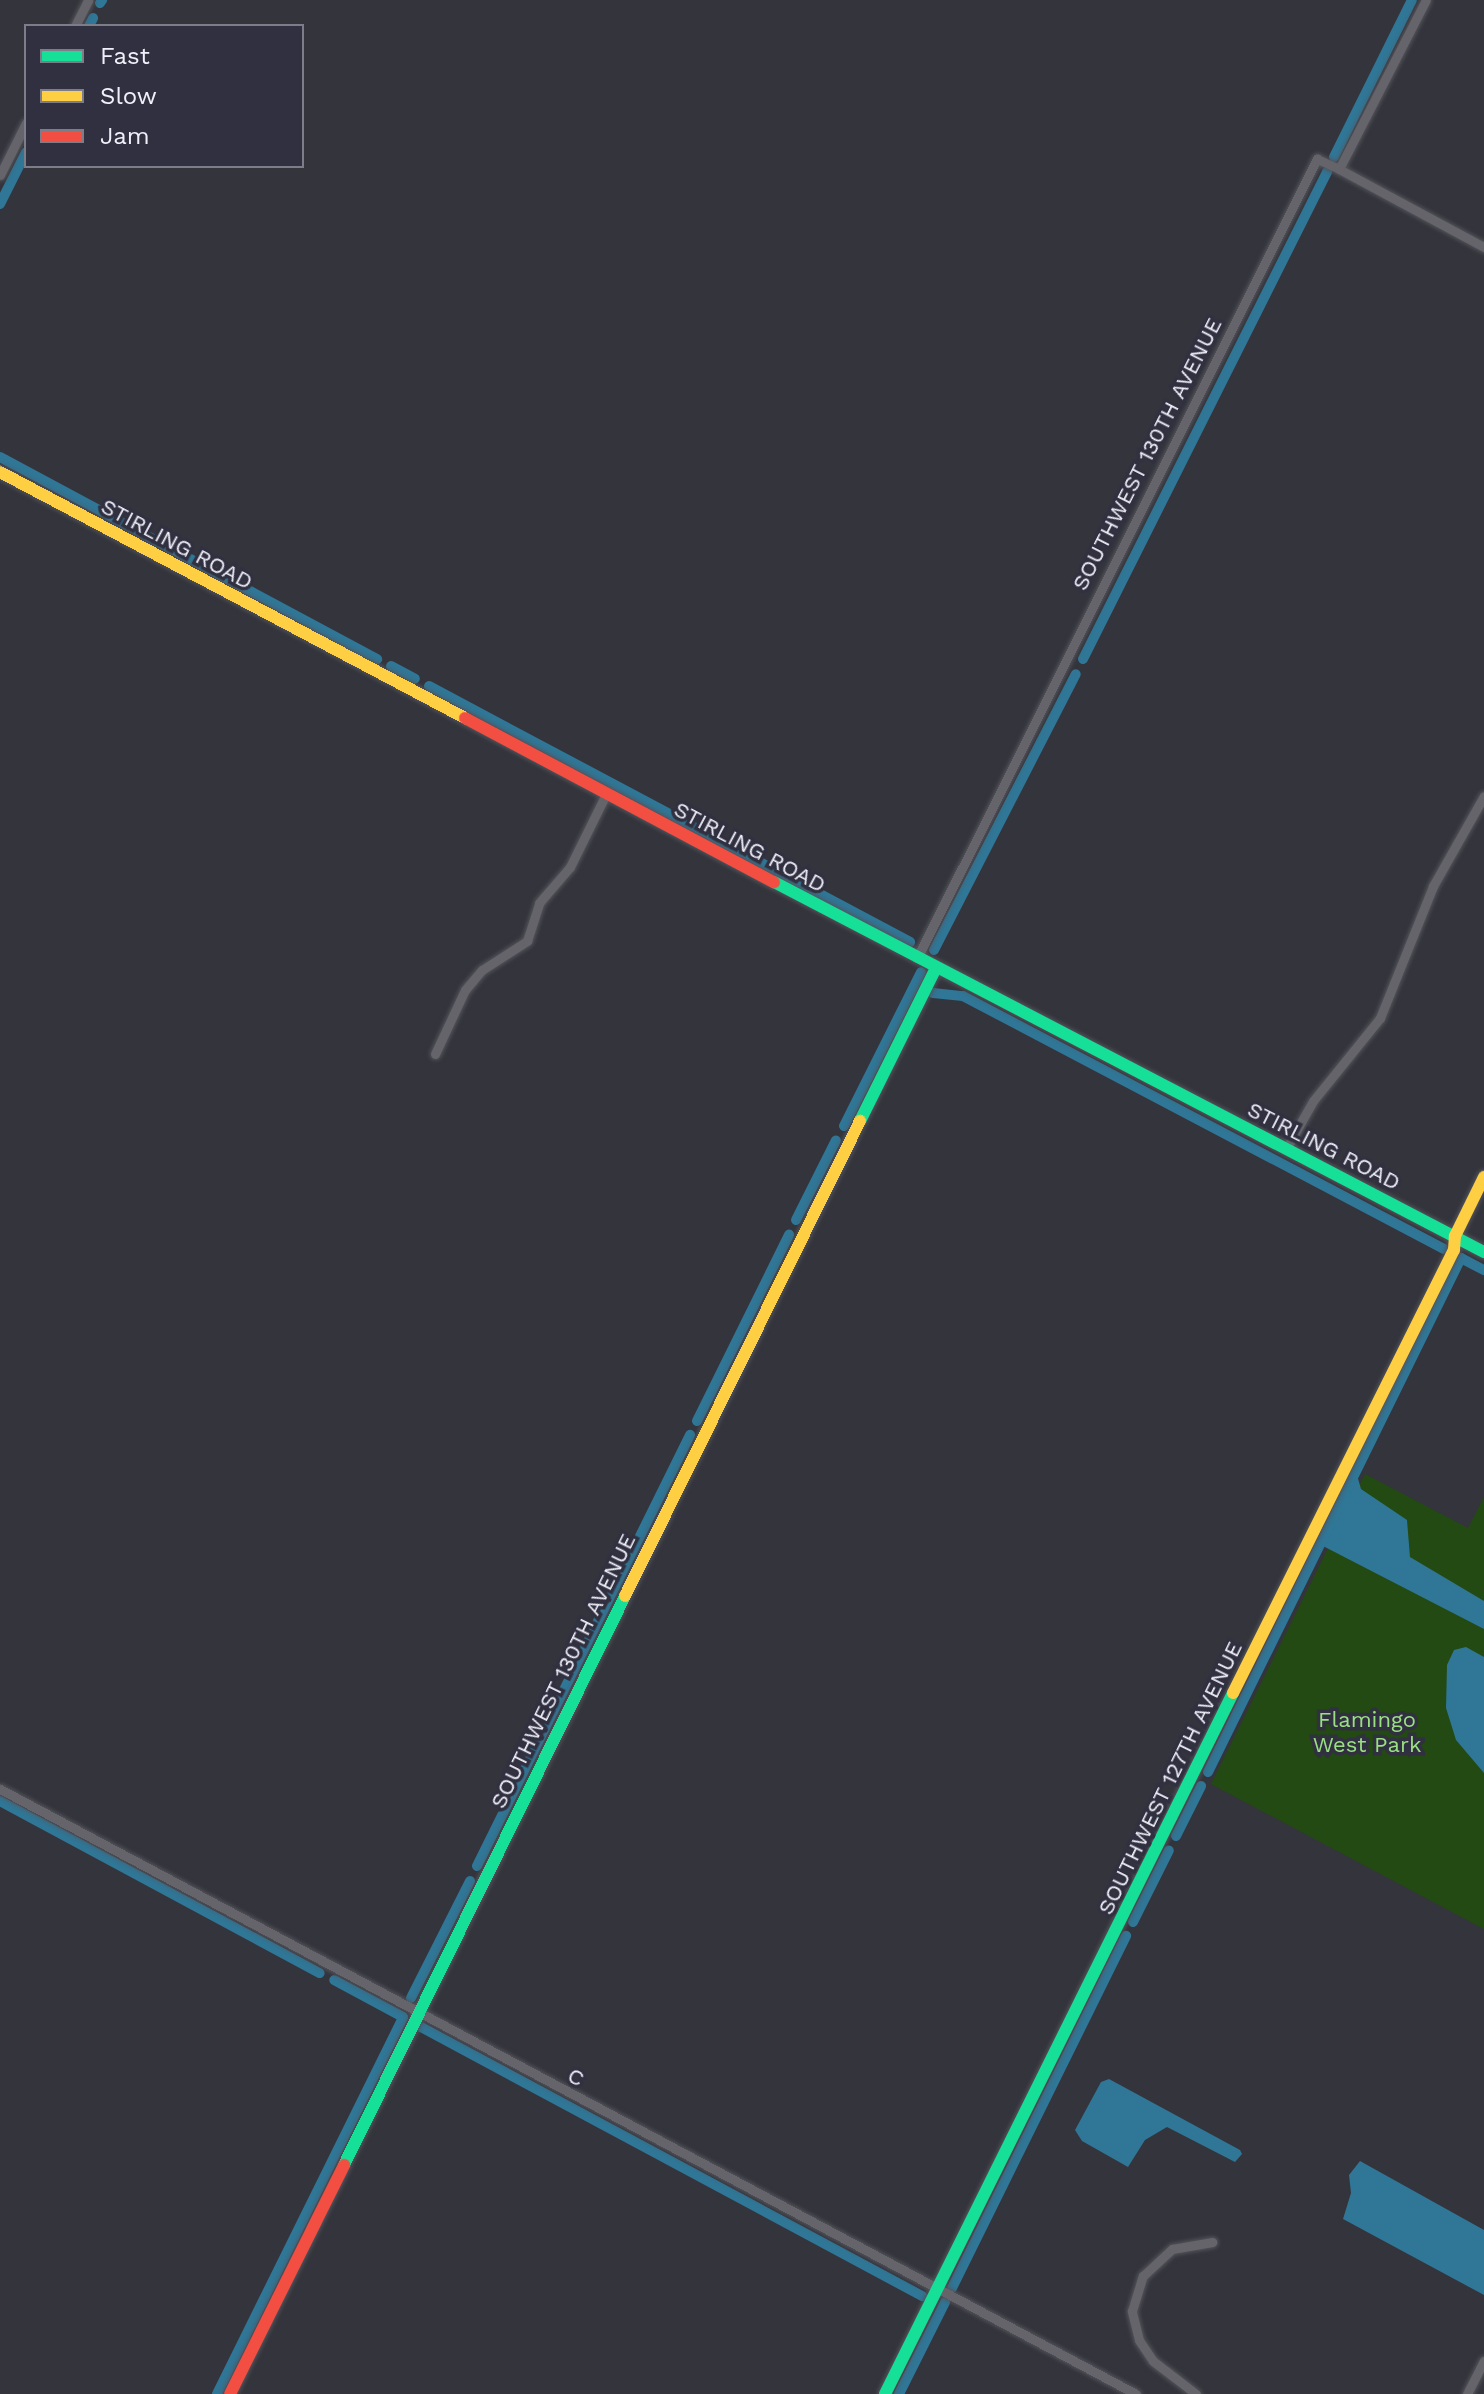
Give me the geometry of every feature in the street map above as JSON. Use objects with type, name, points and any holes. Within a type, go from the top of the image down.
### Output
[{"type":"street","points":[[76,24],[88,0]]},
{"type":"street","points":[[1426,0],[1339,169],[1484,247]]},
{"type":"street","points":[[0,175],[24,127]]},
{"type":"street","name":"SOUTHWEST 130TH AVENUE","points":[[917,958],[1317,159],[1339,169]]},
{"type":"street","name":"STIRLING ROAD","points":[[0,472],[936,968],[1484,1252]]},
{"type":"street","points":[[435,1054],[465,990],[482,970],[527,941],[539,903],[570,867],[606,794]]},
{"type":"street","points":[[1286,1149],[1313,1101],[1380,1018],[1433,886],[1484,796]]},
{"type":"street","name":"SOUTHWEST 130TH AVENUE","points":[[230,2394],[936,968]]},
{"type":"street","name":"SOUTHWEST 127TH AVENUE","points":[[885,2394],[1447,1263],[1455,1236],[1484,1177]]},
{"type":"street","name":"C","points":[[0,1789],[1136,2394]]},
{"type":"street","points":[[1196,2394],[1153,2361],[1139,2340],[1132,2311],[1143,2276],[1172,2249],[1212,2242]]},
{"type":"street","points":[[1467,2394],[1484,2361]]},
{"type":"green space","name":"Flamingo West Park","points":[[1365,1474],[1468,1528],[1484,1497],[1484,1929],[1211,1784]]},
{"type":"water","points":[[1357,1475],[1361,1489],[1407,1520],[1410,1557],[1484,1601],[1484,1629],[1321,1545]]},
{"type":"water","points":[[1466,1647],[1484,1657],[1484,1773],[1456,1740],[1446,1708],[1447,1665],[1454,1650]]},
{"type":"water","points":[[1109,2079],[1240,2150],[1242,2154],[1235,2162],[1167,2127],[1145,2140],[1128,2167],[1082,2141],[1075,2130],[1101,2082]]},
{"type":"water","points":[[1360,2161],[1484,2230],[1484,2295],[1343,2219],[1351,2193],[1349,2175]]},
{"type":"waterway","points":[[1334,157],[1412,0]]},
{"type":"waterway","points":[[90,24],[93,18]]},
{"type":"waterway","points":[[0,204],[24,156]]},
{"type":"waterway","points":[[1083,659],[1327,172]]},
{"type":"waterway","points":[[0,457],[377,659]]},
{"type":"waterway","points":[[391,666],[415,679]]},
{"type":"waterway","points":[[934,950],[1076,674]]},
{"type":"waterway","points":[[429,686],[910,942]]},
{"type":"waterway","points":[[844,1126],[921,972]]},
{"type":"waterway","points":[[933,993],[963,996],[1444,1249]]},
{"type":"waterway","points":[[796,1220],[836,1140]]},
{"type":"waterway","points":[[697,1421],[789,1235]]},
{"type":"waterway","points":[[1208,1772],[1461,1258],[1484,1270]]},
{"type":"waterway","points":[[477,1866],[690,1435]]},
{"type":"waterway","points":[[1176,1836],[1201,1786]]},
{"type":"waterway","points":[[0,1801],[320,1973]]},
{"type":"waterway","points":[[1133,1922],[1169,1850]]},
{"type":"waterway","points":[[411,1998],[470,1881]]},
{"type":"waterway","points":[[952,2288],[1126,1936]]},
{"type":"waterway","points":[[217,2394],[403,2017],[334,1980]]},
{"type":"waterway","points":[[421,2027],[922,2296]]},
{"type":"waterway","points":[[899,2394],[945,2302]]},
{"type":"traffic: fast","points":[[774,882],[1484,1252]]},
{"type":"traffic: fast","points":[[860,1121],[936,968]]},
{"type":"traffic: fast","points":[[344,2165],[625,1596]]},
{"type":"traffic: fast","points":[[885,2394],[1233,1693]]},
{"type":"traffic: slow","points":[[0,472],[465,718]]},
{"type":"traffic: slow","points":[[625,1596],[860,1121]]},
{"type":"traffic: slow","points":[[1233,1693],[1454,1250],[1455,1236],[1484,1177]]},
{"type":"traffic: jam","points":[[465,718],[774,882]]},
{"type":"traffic: jam","points":[[230,2394],[344,2165]]}]
